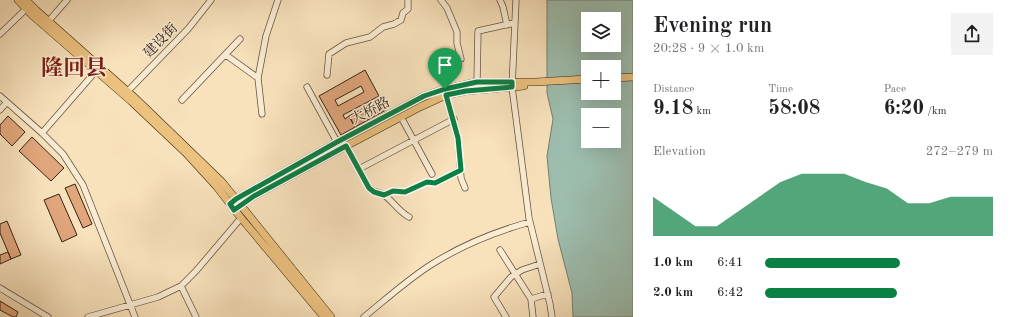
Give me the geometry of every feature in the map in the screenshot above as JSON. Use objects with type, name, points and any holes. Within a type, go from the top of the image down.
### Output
[{"type":"main road","points":[[18,0],[26,9],[46,24],[189,148],[222,182],[331,317]]},
{"type":"main road","points":[[26,0],[46,24],[96,70],[126,93],[186,153],[217,187],[324,317]]},
{"type":"main road","points":[[621,78],[633,77]]},
{"type":"main road","points":[[535,84],[581,80]]},
{"type":"main road","points":[[621,82],[633,81]]},
{"type":"main road","name":"大桥路","points":[[238,202],[337,142],[424,96],[445,89],[477,82],[535,84]]},
{"type":"main road","points":[[535,84],[581,83]]},
{"type":"main road","points":[[232,207],[238,202],[254,196],[401,117],[446,95],[512,84]]},
{"type":"street","points":[[46,24],[67,0]]},
{"type":"street","name":"建设街","points":[[126,93],[188,28],[211,0]]},
{"type":"street","points":[[262,114],[258,78],[266,36],[278,0]]},
{"type":"street","points":[[327,75],[329,54],[346,43],[370,37],[383,27],[401,20],[403,13],[408,9],[408,0]]},
{"type":"street","points":[[441,0],[447,8],[457,32],[457,43],[461,59]]},
{"type":"street","points":[[500,0],[507,25]]},
{"type":"street","points":[[516,0],[512,84],[522,172],[530,222],[548,294],[552,317]]},
{"type":"street","points":[[0,34],[26,9]]},
{"type":"street","points":[[477,82],[478,31],[514,23]]},
{"type":"street","points":[[182,100],[240,39]]},
{"type":"street","points":[[226,55],[258,78]]},
{"type":"street","points":[[42,133],[96,70]]},
{"type":"street","points":[[306,86],[337,142]]},
{"type":"street","points":[[446,95],[454,119],[458,138],[461,178],[465,188]]},
{"type":"street","points":[[0,96],[42,133],[63,154],[83,186],[135,317]]},
{"type":"street","points":[[0,110],[7,102]]},
{"type":"street","points":[[401,117],[432,174]]},
{"type":"street","points":[[359,169],[454,119]]},
{"type":"street","points":[[346,146],[369,188],[374,192],[384,195],[401,213],[409,217]]},
{"type":"street","points":[[384,195],[393,191],[405,192],[427,182],[435,183],[461,170]]},
{"type":"street","points":[[88,317],[103,315],[158,297],[181,286],[196,271],[241,218]]},
{"type":"street","points":[[364,317],[428,267],[449,254],[484,237],[530,222]]},
{"type":"street","points":[[500,250],[532,298],[533,317]]},
{"type":"street","points":[[506,317],[494,297],[511,277],[522,270],[540,264]]},
{"type":"street","points":[[181,286],[196,317]]},
{"type":"street","points":[[0,288],[48,317]]},
{"type":"street","points":[[532,298],[548,294]]},
{"type":"shaded area","points":[[547,0],[633,0],[633,317],[573,317],[572,293],[558,239],[551,198],[547,156],[553,119],[547,93]]},
{"type":"building","points":[[365,70],[379,96],[343,115],[345,119],[349,116],[355,127],[341,135],[319,96]],"holes":[[[361,86],[364,92],[338,106],[335,100]]]},
{"type":"building","points":[[380,99],[386,110],[355,127],[349,116]]},
{"type":"building","points":[[8,116],[25,132],[12,146],[0,134],[0,125]]},
{"type":"building","points":[[32,137],[64,168],[51,181],[19,151]]},
{"type":"building","points":[[75,184],[92,224],[83,228],[65,188]]},
{"type":"building","points":[[59,194],[77,235],[62,242],[44,200]]},
{"type":"building","points":[[7,221],[21,255],[11,259],[0,233],[0,224]]},
{"type":"building","points":[[8,252],[11,259],[0,264],[0,255]]},
{"type":"building","points":[[0,301],[18,312],[16,317],[13,317],[0,310]]},
{"type":"district","name":"隆回县","points":[[74,67]]},
{"type":"route","points":[[477,82],[512,82],[512,87],[466,91],[446,95],[458,138],[461,170],[435,183],[427,182],[405,192],[393,191],[384,195],[374,192],[369,188],[346,146],[254,196],[234,210],[230,204],[236,199],[337,142],[424,96],[445,89],[477,82]]}]
